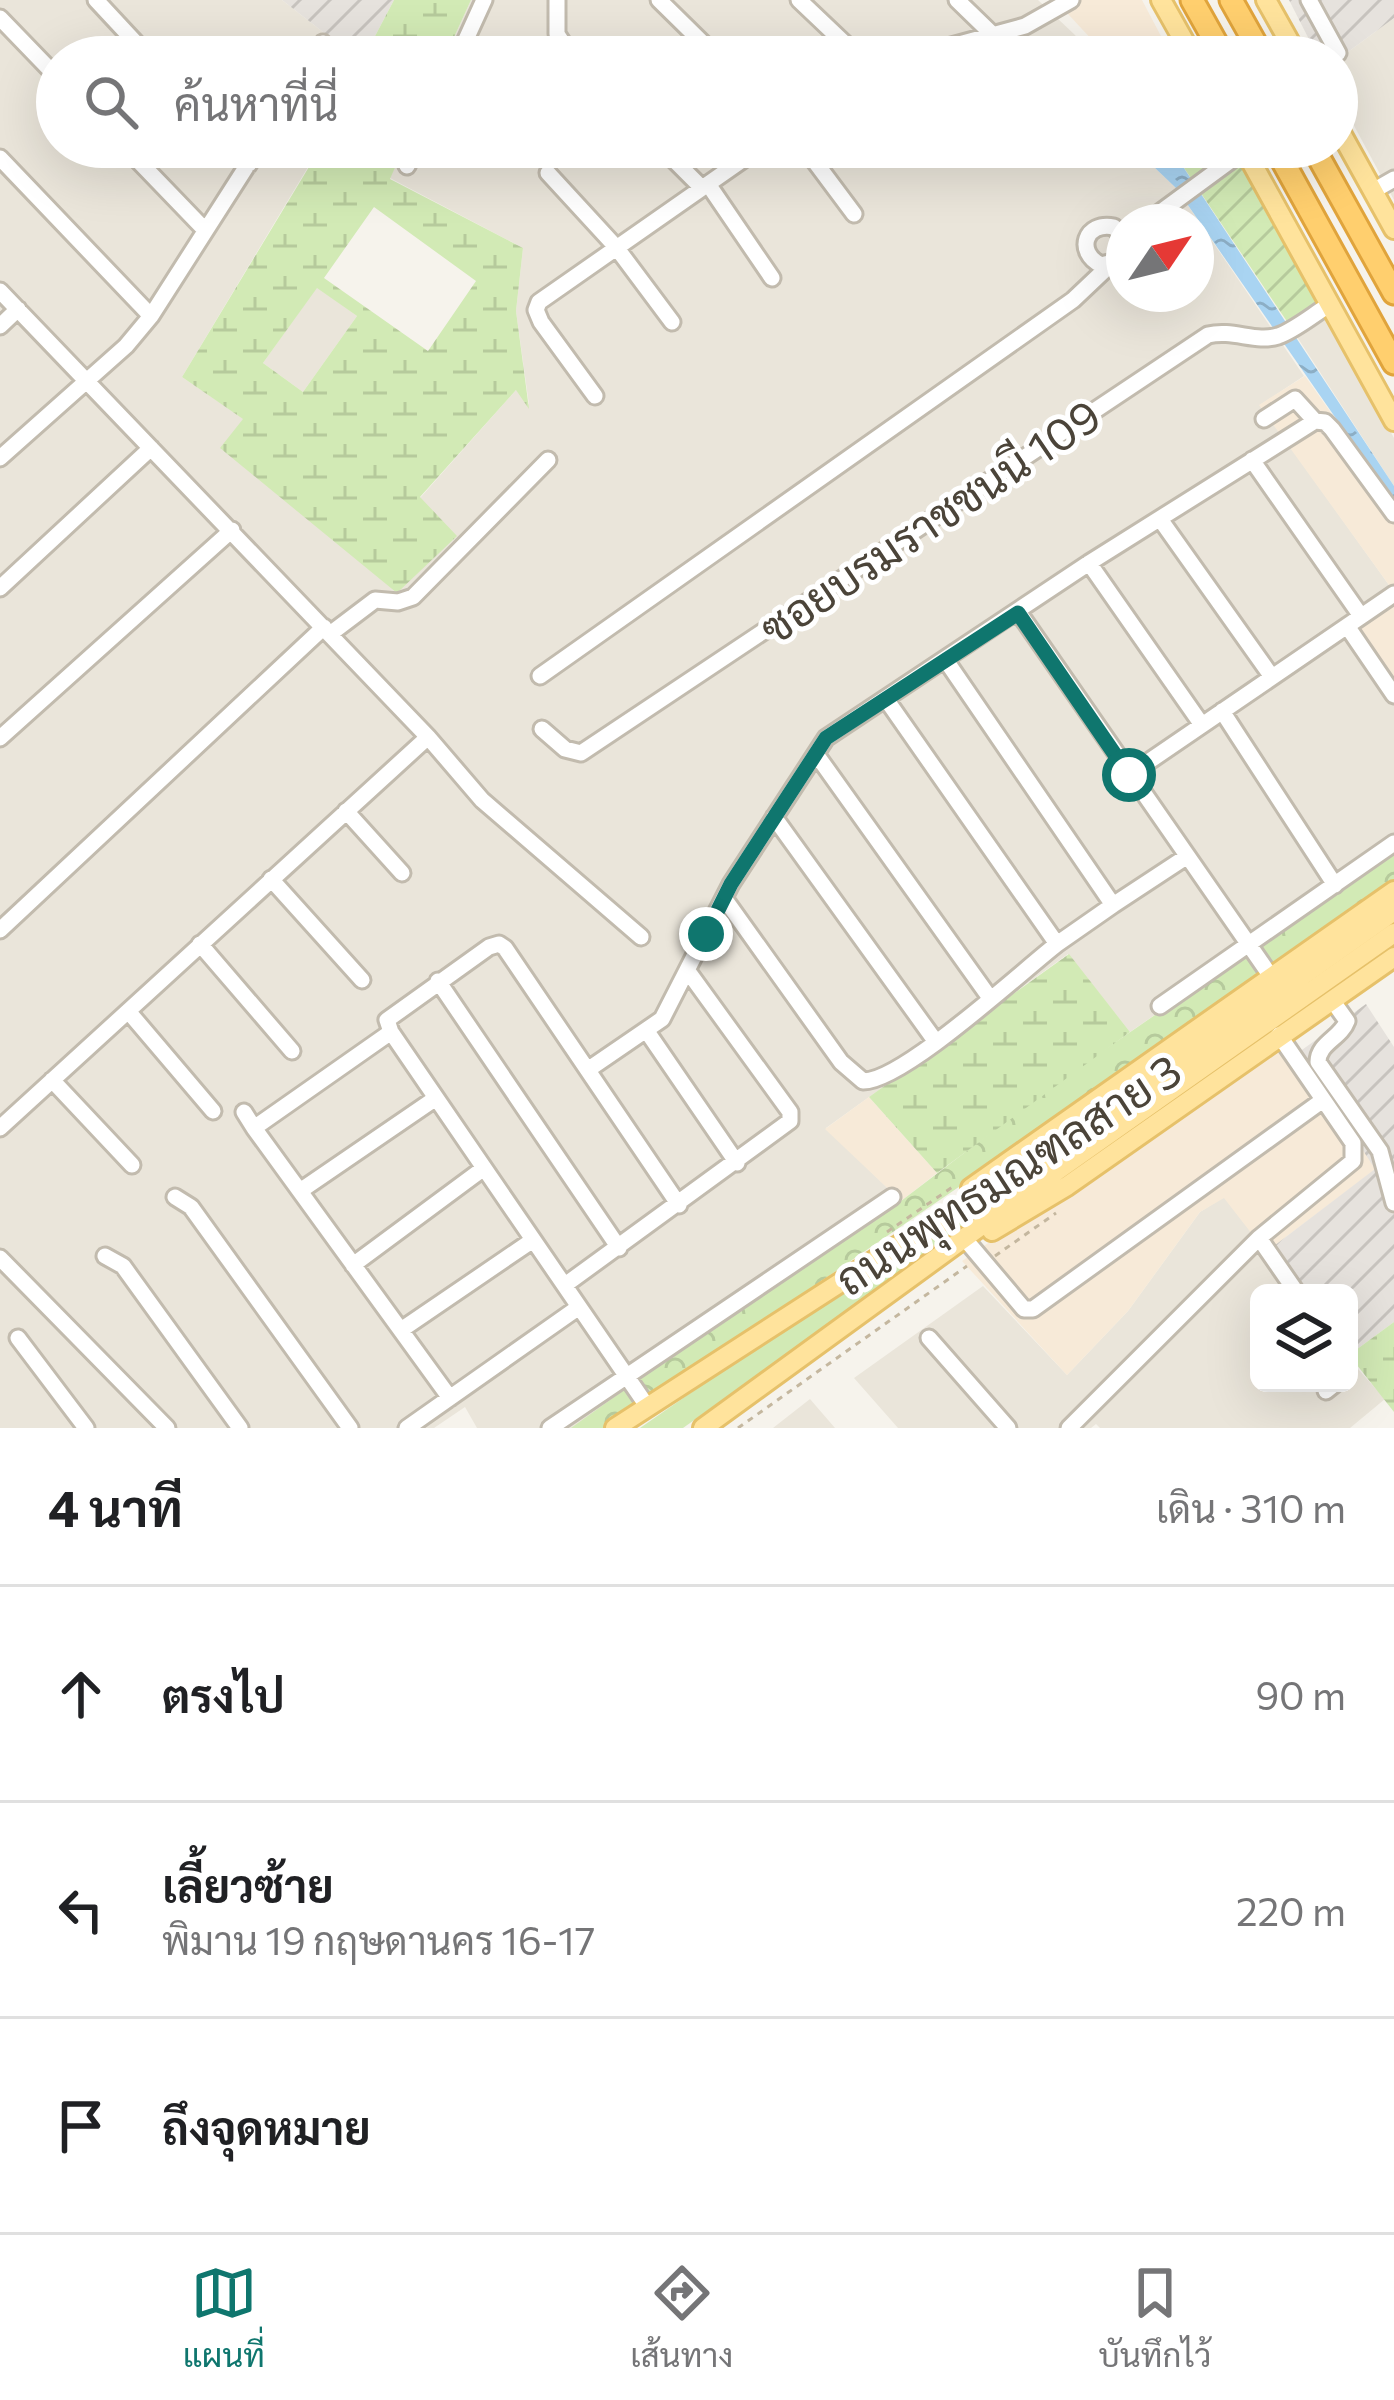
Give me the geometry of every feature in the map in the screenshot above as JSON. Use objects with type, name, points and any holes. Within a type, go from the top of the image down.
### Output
[{"type":"highway","points":[[1192,0],[1212,36]]},
{"type":"highway","points":[[1231,0],[1251,36]]},
{"type":"highway","points":[[1287,168],[1394,363]]},
{"type":"highway","points":[[1325,168],[1394,293]]},
{"type":"main road","points":[[1161,0],[1181,36]]},
{"type":"main road","points":[[1267,0],[1287,36]]},
{"type":"main road","points":[[1358,164],[1394,229]]},
{"type":"main road","points":[[1254,168],[1394,421]]},
{"type":"main road","points":[[886,1252],[1394,891]]},
{"type":"main road","name":"ถนนพุทธมณฑลสาย 3","points":[[703,1428],[905,1282],[1045,1168],[1394,911]]},
{"type":"main road","name":"ถนนพุทธมณฑลสาย 3","points":[[615,1428],[886,1252],[1045,1168],[1394,933]]},
{"type":"main road","points":[[905,1282],[975,1251],[1394,957]]},
{"type":"street","points":[[468,36],[484,0]]},
{"type":"street","points":[[557,0],[558,36]]},
{"type":"street","points":[[659,0],[696,36]]},
{"type":"street","points":[[800,0],[837,36]]},
{"type":"street","points":[[957,0],[993,36]]},
{"type":"street","points":[[1309,0],[1329,36]]},
{"type":"street","points":[[981,36],[1047,17],[1070,1]]},
{"type":"street","points":[[103,3],[131,36]]},
{"type":"street","points":[[0,18],[36,55]]},
{"type":"street","points":[[0,158],[151,316]]},
{"type":"street","points":[[144,168],[204,230]]},
{"type":"street","points":[[0,458],[126,346],[151,316],[246,168]]},
{"type":"street","points":[[680,168],[772,278]]},
{"type":"street","points":[[595,396],[536,310],[549,293],[730,168]]},
{"type":"street","points":[[820,168],[854,214]]},
{"type":"street","points":[[1170,204],[1218,168]]},
{"type":"street","points":[[548,173],[616,247],[672,322]]},
{"type":"street","points":[[1373,191],[1394,179]]},
{"type":"street","points":[[1106,225],[1090,230],[1085,247],[1094,262],[1106,264]]},
{"type":"street","points":[[540,676],[1073,300],[1106,269]]},
{"type":"street","points":[[0,291],[327,630],[482,800],[641,938]]},
{"type":"street","name":"ซอยบรมราชชนนี 109","points":[[542,729],[565,749],[581,753],[1208,335],[1227,331],[1260,337],[1285,331],[1329,304]]},
{"type":"street","points":[[0,326],[18,310]]},
{"type":"street","points":[[1264,419],[1295,400],[1320,422],[1394,514]]},
{"type":"street","points":[[589,1069],[662,1019],[724,898],[826,738],[1089,563],[1320,422]]},
{"type":"street","points":[[0,588],[151,448]]},
{"type":"street","points":[[0,930],[327,630],[375,600],[398,602],[413,597],[548,460]]},
{"type":"street","points":[[1252,460],[1354,621],[1394,695]]},
{"type":"street","points":[[1160,519],[1272,677]]},
{"type":"street","points":[[0,738],[232,530]]},
{"type":"street","points":[[1089,563],[1202,725]]},
{"type":"street","points":[[1129,775],[1394,594]]},
{"type":"street","points":[[1018,613],[1272,978]]},
{"type":"street","points":[[945,659],[1113,905]]},
{"type":"street","points":[[886,699],[1057,944]]},
{"type":"street","points":[[1222,711],[1335,885]]},
{"type":"street","points":[[0,1128],[428,737]]},
{"type":"street","points":[[816,754],[990,998]]},
{"type":"street","points":[[346,812],[402,873]]},
{"type":"street","points":[[774,817],[936,1042]]},
{"type":"street","points":[[1160,1006],[1394,844]]},
{"type":"street","points":[[724,898],[841,1062],[863,1081],[883,1078],[936,1042],[1057,944],[1186,857]]},
{"type":"street","points":[[271,879],[362,980]]},
{"type":"street","points":[[200,944],[292,1051]]},
{"type":"street","points":[[646,1406],[391,1032],[386,1024],[390,1016],[499,944],[679,1204]]},
{"type":"street","points":[[565,1285],[790,1121],[790,1112],[687,970]]},
{"type":"street","points":[[438,982],[619,1248]]},
{"type":"street","points":[[1332,1000],[1347,1021],[1341,1034],[1323,1047],[1318,1061],[1381,1151],[1394,1203]]},
{"type":"street","points":[[128,1011],[214,1111]]},
{"type":"street","points":[[646,1030],[737,1163]]},
{"type":"street","points":[[254,1128],[391,1032]]},
{"type":"street","points":[[1069,1428],[1259,1238],[1353,1161],[1353,1143],[1279,1035]]},
{"type":"street","points":[[52,1080],[132,1165]]},
{"type":"street","points":[[300,1192],[436,1098]]},
{"type":"street","points":[[975,1251],[1024,1309],[1033,1309],[1323,1100]]},
{"type":"street","points":[[244,1112],[450,1398]]},
{"type":"street","points":[[353,1265],[484,1168]]},
{"type":"street","points":[[175,1197],[190,1208],[350,1428]]},
{"type":"street","points":[[550,1428],[892,1197]]},
{"type":"street","points":[[1259,1238],[1291,1284]]},
{"type":"street","points":[[400,1330],[533,1240]]},
{"type":"street","points":[[105,1256],[123,1266],[240,1428]]},
{"type":"street","points":[[0,1258],[167,1428]]},
{"type":"street","points":[[407,1428],[579,1307]]},
{"type":"street","points":[[18,1338],[86,1428]]},
{"type":"street","points":[[929,1338],[1008,1428]]},
{"type":"path","points":[[738,1428],[975,1251]]},
{"type":"shaded area","points":[[0,0],[282,0],[328,36],[36,36],[36,168],[307,168],[182,377],[244,419],[221,449],[420,498],[517,389],[529,405],[516,311],[523,248],[390,178],[395,168],[1155,168],[1187,204],[1106,204],[1106,312],[1214,312],[1214,244],[1304,376],[1260,405],[1394,592],[1394,603],[1359,629],[1394,680],[1394,850],[1130,1032],[1068,954],[826,1128],[906,1206],[584,1428],[477,1428],[465,1407],[434,1428],[0,1428]]},
{"type":"shaded area","points":[[282,0],[394,0],[375,36],[328,36]]},
{"type":"shaded area","points":[[471,0],[1038,0],[1076,36],[455,36]]},
{"type":"shaded area","points":[[1055,0],[1142,0],[1161,36],[1088,36]]},
{"type":"shaded area","points":[[1289,0],[1394,0],[1394,18],[1358,45],[1358,36],[1307,36]]},
{"type":"shaded area","points":[[1394,18],[1394,200],[1358,133],[1358,45]]},
{"type":"shaded area","points":[[317,287],[357,316],[303,392],[263,363]]},
{"type":"shaded area","points":[[1319,303],[1394,438],[1394,486],[1288,323]]},
{"type":"shaded area","points":[[1305,376],[1394,502],[1394,592],[1259,405]]},
{"type":"shaded area","points":[[1394,603],[1394,680],[1359,629]]},
{"type":"shaded area","points":[[1366,1004],[1394,1047],[1394,1322],[1358,1348],[1358,1284],[1291,1284],[1266,1252],[1375,1169],[1299,1052]]},
{"type":"shaded area","points":[[1289,1036],[1376,1169],[1266,1252],[1224,1198],[1200,1212],[1128,1311],[1067,1375],[962,1261]]},
{"type":"shaded area","points":[[869,1097],[937,1173],[901,1201],[825,1129]]},
{"type":"shaded area","points":[[1224,1197],[1291,1284],[1250,1284],[1250,1392],[1358,1392],[1358,1369],[1385,1399],[1350,1428],[1100,1428],[1096,1424],[1091,1428],[898,1428],[854,1378],[983,1286],[1067,1375],[1128,1311],[1200,1212]]},
{"type":"shaded area","points":[[810,1399],[835,1428],[773,1428]]},
{"type":"green space","points":[[394,0],[471,0],[455,36],[375,36]]},
{"type":"green space","points":[[308,168],[395,168],[390,179],[523,248],[516,311],[529,409],[516,390],[420,497],[457,536],[397,593],[220,448],[243,419],[182,377]],"holes":[[[374,207],[476,281],[428,351],[324,278]],[[317,288],[357,316],[303,392],[263,363]]]},
{"type":"green space","points":[[1184,168],[1244,168],[1319,303],[1288,323],[1214,213],[1214,204],[1208,204]]},
{"type":"green space","points":[[1394,850],[1394,884],[1155,1053],[606,1428],[571,1428],[901,1201],[1055,1084]]},
{"type":"green space","points":[[1069,954],[1130,1032],[937,1173],[869,1097]]},
{"type":"green space","points":[[962,1214],[970,1225],[683,1428],[640,1428],[816,1306]]},
{"type":"green space","points":[[1394,1322],[1394,1412],[1358,1366],[1358,1348]]},
{"type":"water","points":[[1155,168],[1184,168],[1208,204],[1187,204]]},
{"type":"water","points":[[1214,214],[1394,486],[1394,502],[1214,243]]},
{"type":"route","points":[[706,934],[731,884],[820,744],[1018,613],[1129,775]]}]
